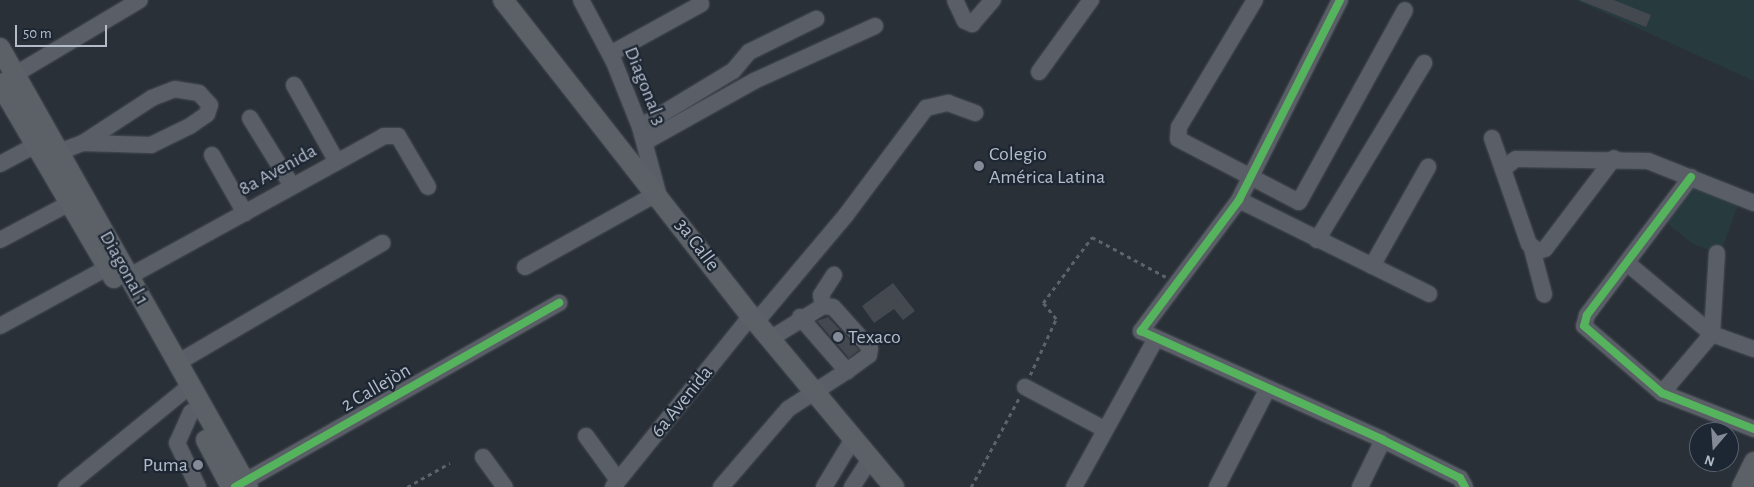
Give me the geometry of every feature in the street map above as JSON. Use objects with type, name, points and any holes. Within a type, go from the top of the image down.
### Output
[{"type":"main road","name":"3a Calle","points":[[503,0],[658,193],[753,319],[894,487]]},
{"type":"main road","name":"Diagonal 1","points":[[4,69],[35,145],[70,203],[91,225]]},
{"type":"main road","name":"Diagonal 1","points":[[4,69],[59,152],[91,225],[177,363],[191,412],[240,486]]},
{"type":"main road","name":"Diagonal 1","points":[[123,278],[240,486]]},
{"type":"main road","points":[[1742,487],[1754,462]]},
{"type":"street","points":[[4,69],[140,0]]},
{"type":"street","name":"Diagonal 3","points":[[581,0],[610,54],[643,134],[658,193]]},
{"type":"street","points":[[955,0],[966,20],[972,24],[993,0]]},
{"type":"street","points":[[1040,72],[1091,0]]},
{"type":"street","points":[[1255,0],[1177,132],[1183,142],[1303,202],[1404,10]]},
{"type":"street","points":[[1340,0],[1239,200],[1142,325],[1144,334],[1383,440],[1460,478],[1466,487]]},
{"type":"street","points":[[610,54],[702,4]]},
{"type":"street","points":[[643,134],[733,71],[749,52],[816,19]]},
{"type":"street","points":[[643,134],[875,26]]},
{"type":"street","points":[[1317,240],[1424,63]]},
{"type":"street","points":[[294,85],[336,162]]},
{"type":"street","points":[[59,152],[83,142],[152,98],[174,89],[199,93],[210,105],[207,114],[190,126],[152,145],[83,142]]},
{"type":"street","name":"6a Avenida","points":[[615,484],[753,319],[846,215],[926,108],[948,103],[975,113]]},
{"type":"street","points":[[250,118],[292,186]]},
{"type":"street","name":"8a Avenida","points":[[0,326],[123,278],[393,133],[428,187]]},
{"type":"street","points":[[1492,138],[1532,249],[1544,294]]},
{"type":"street","points":[[0,164],[35,145]]},
{"type":"street","points":[[212,155],[245,212]]},
{"type":"street","points":[[1504,168],[1516,159],[1614,158],[1648,161],[1754,203]]},
{"type":"street","points":[[1532,249],[1545,249],[1614,158]]},
{"type":"street","points":[[1372,266],[1428,167]]},
{"type":"street","points":[[1691,177],[1627,264],[1587,314],[1584,326],[1662,393],[1754,428]]},
{"type":"street","points":[[525,267],[658,193]]},
{"type":"street","points":[[1239,200],[1429,294]]},
{"type":"street","points":[[0,240],[70,203]]},
{"type":"street","points":[[177,363],[382,243]]},
{"type":"street","points":[[1662,393],[1712,334],[1716,253]]},
{"type":"street","points":[[1627,264],[1712,334],[1754,349]]},
{"type":"street","points":[[823,306],[821,295],[834,275]]},
{"type":"street","points":[[240,486],[559,302]]},
{"type":"street","points":[[721,487],[788,409],[847,372],[869,355],[870,348],[832,307],[823,306],[800,317],[770,338]]},
{"type":"street","points":[[800,317],[847,372]]},
{"type":"street","points":[[1074,487],[1104,429],[1155,340]]},
{"type":"street","points":[[1025,388],[1104,429]]},
{"type":"street","points":[[1217,487],[1268,388]]},
{"type":"street","points":[[66,487],[185,389]]},
{"type":"street","points":[[191,412],[177,443],[198,487]]},
{"type":"street","points":[[586,436],[615,484]]},
{"type":"street","points":[[824,487],[852,439]]},
{"type":"street","points":[[1360,487],[1383,440]]},
{"type":"street","points":[[483,457],[504,487]]},
{"type":"street","points":[[852,487],[870,458]]},
{"type":"path","points":[[971,487],[1025,388],[1056,319],[1043,303],[1092,237],[1176,283]]},
{"type":"path","points":[[407,487],[450,463]]},
{"type":"green space","points":[[1576,0],[1754,0],[1754,81]]},
{"type":"green space","points":[[1691,177],[1740,200],[1720,254],[1693,244],[1663,220]]},
{"type":"building","points":[[1579,0],[1614,0],[1651,15],[1646,27]]},
{"type":"building","points":[[893,283],[915,311],[903,320],[894,309],[874,323],[862,306]]},
{"type":"building","points":[[828,317],[859,350],[849,358],[817,321]]},
{"type":"cycle path","points":[[1340,0],[1239,200],[1141,331],[1383,440],[1460,478],[1465,487]]},
{"type":"cycle path","points":[[1691,177],[1587,315],[1584,326],[1662,393],[1754,429]]},
{"type":"cycle path","name":"2 Callejòn","points":[[235,487],[559,303]]},
{"type":"place","name":"Colegio América Latina","points":[[979,166]]},
{"type":"place","name":"Texaco","points":[[838,337]]},
{"type":"place","name":"Puma","points":[[198,465]]}]
